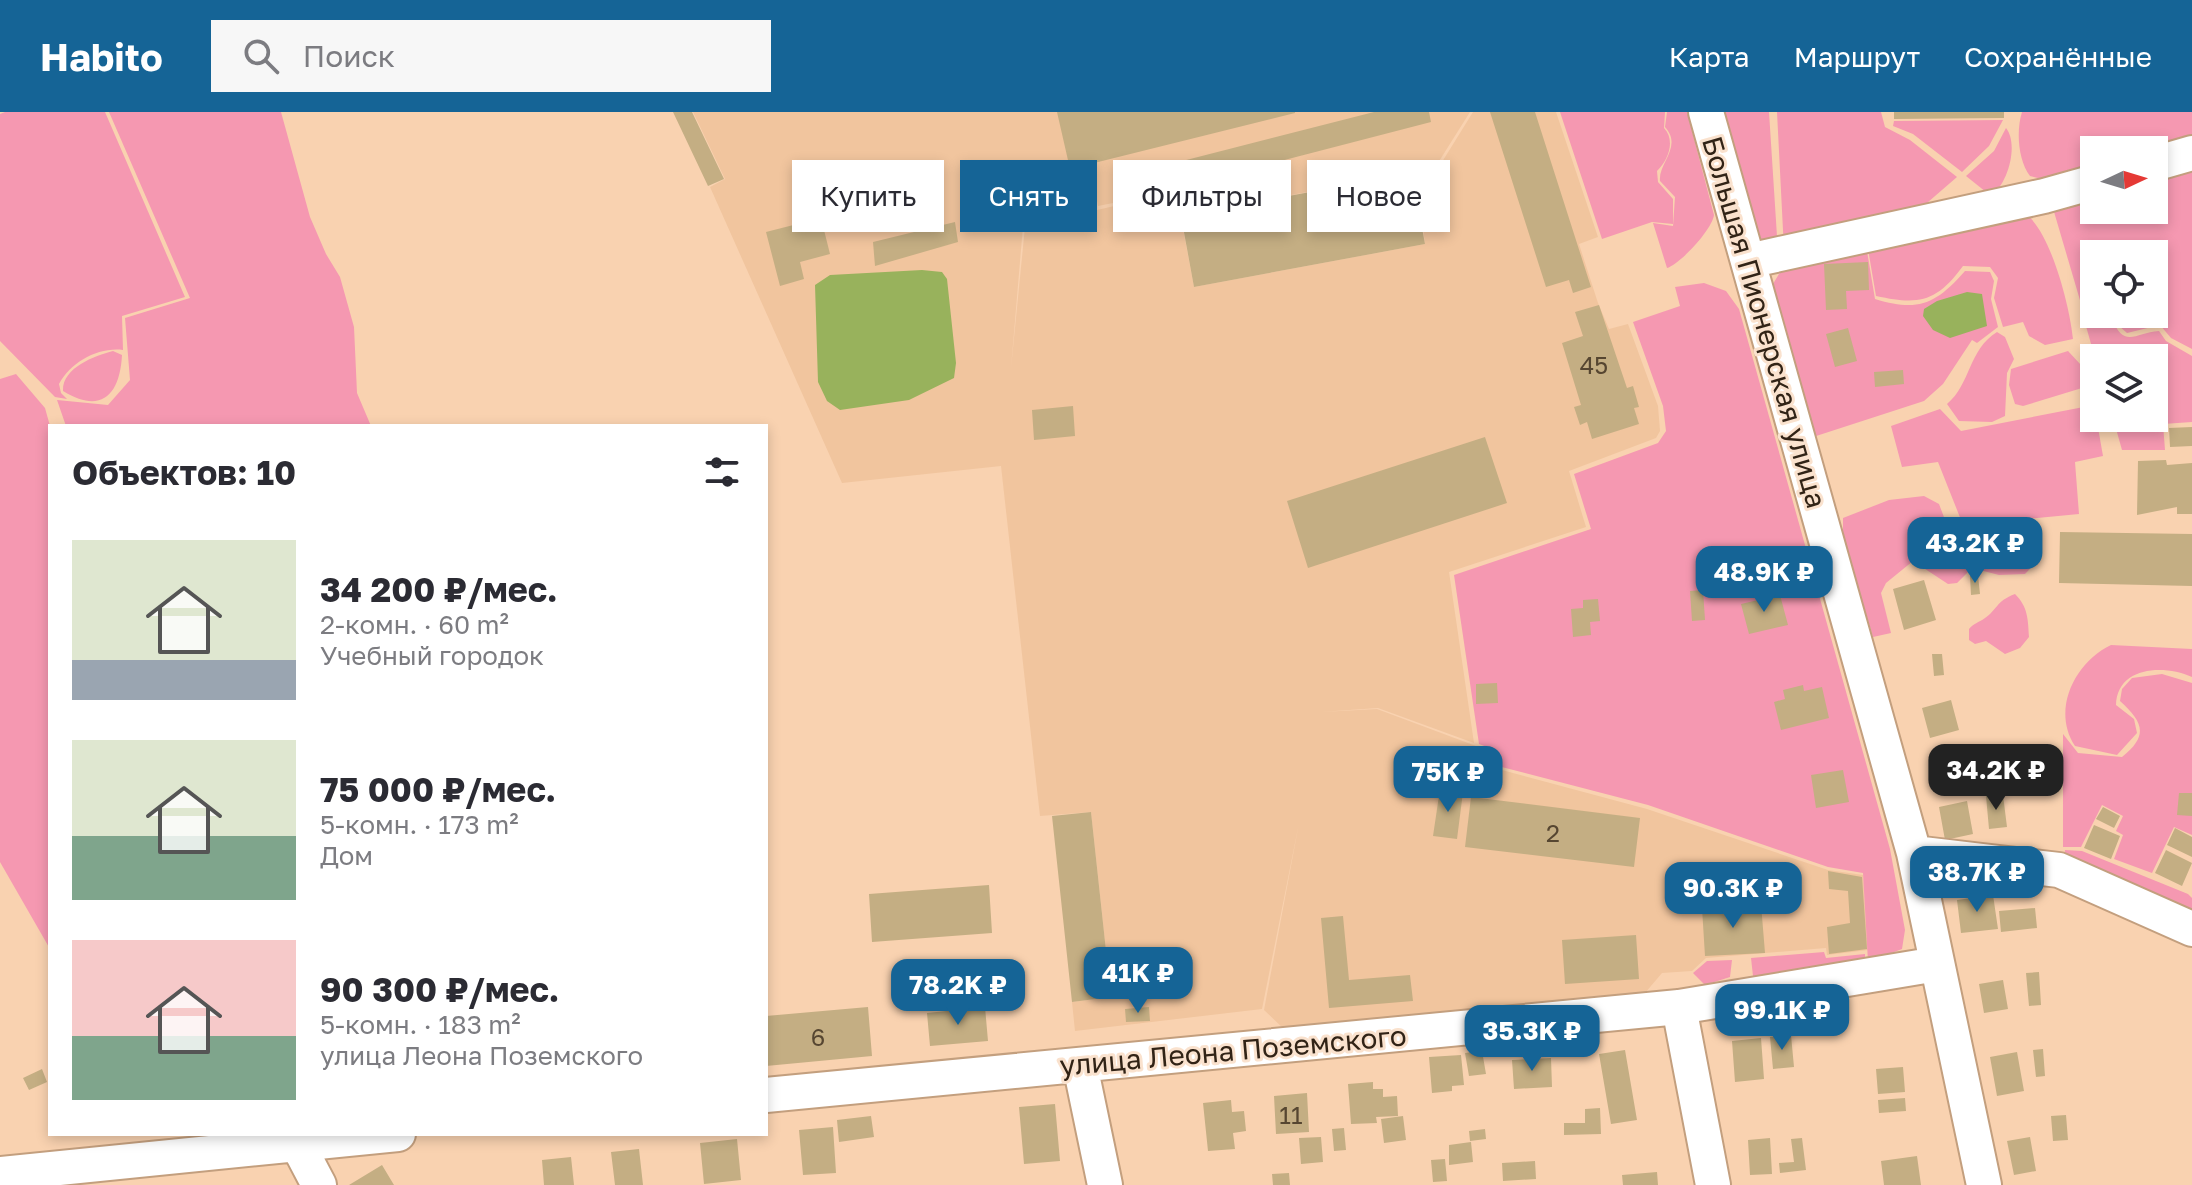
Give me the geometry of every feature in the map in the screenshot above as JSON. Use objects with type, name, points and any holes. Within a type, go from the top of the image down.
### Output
[{"type":"street","name":"Большая Пионерская улица","points":[[1706,112],[1914,853],[1984,1185]]},
{"type":"street","points":[[2168,160],[2192,153]]},
{"type":"street","points":[[1748,261],[2080,186]]},
{"type":"street","points":[[1914,853],[2059,870],[2192,929]]},
{"type":"street","name":"улица Леона Поземского","points":[[768,1095],[1679,1007],[1937,964]]},
{"type":"street","points":[[1679,1007],[1713,1185]]},
{"type":"street","points":[[1080,1065],[1105,1185]]},
{"type":"street","points":[[0,1174],[380,1136]]},
{"type":"street","points":[[298,1145],[319,1185]]},
{"type":"shaded area","points":[[105,112],[185,297],[122,316],[123,350],[95,354],[71,369],[59,384],[61,393],[67,399],[55,397],[0,341],[0,114]]},
{"type":"shaded area","points":[[109,112],[281,112],[310,217],[340,277],[354,327],[357,393],[370,424],[65,424],[57,400],[108,405],[130,380],[125,318],[190,298]]},
{"type":"shaded area","points":[[693,112],[1470,112],[1440,160],[1307,160],[1307,192],[1291,195],[1291,160],[1113,160],[1113,203],[1098,206],[1097,160],[960,160],[960,232],[1022,232],[1011,368],[1025,232],[1097,232],[1097,210],[1113,206],[1113,232],[1184,232],[1194,287],[1425,244],[1424,232],[1450,232],[1450,160],[1443,160],[1473,112],[1556,112],[1598,237],[1579,244],[1598,303],[1609,329],[1628,324],[1658,406],[1660,431],[1656,438],[1569,471],[1586,527],[1449,572],[1474,743],[1378,708],[1321,712],[1377,709],[1492,752],[1487,766],[1647,809],[1828,870],[1863,875],[1868,950],[1827,955],[1826,948],[1706,958],[1692,971],[1662,973],[1645,993],[1284,1029],[1264,1010],[1299,823],[1262,1009],[1075,1031],[1072,1002],[1111,997],[1091,812],[1040,816],[1001,466],[842,483],[710,187],[725,179]]},
{"type":"shaded area","points":[[1560,112],[1665,112],[1664,128],[1670,144],[1667,156],[1657,171],[1658,182],[1673,199],[1673,224],[1652,222],[1602,239]]},
{"type":"shaded area","points":[[1667,112],[1687,112],[1714,215],[1708,229],[1694,246],[1667,268],[1653,223],[1673,226],[1675,197],[1660,181],[1672,141],[1665,127]]},
{"type":"shaded area","points":[[1711,112],[1769,112],[1778,252],[1753,256]]},
{"type":"shaded area","points":[[1777,112],[1881,112],[1885,127],[1910,140],[1957,177],[1905,222],[1784,250]]},
{"type":"shaded area","points":[[2022,112],[2192,112],[2192,145],[2168,146],[2168,136],[2080,136],[2080,175],[2049,181],[2030,176],[2026,169],[2021,154]]},
{"type":"shaded area","points":[[2003,120],[1989,146],[1962,172],[1913,134],[1893,126],[1894,121]]},
{"type":"shaded area","points":[[2006,128],[2012,144],[2010,164],[2002,183],[1991,196],[1966,176],[1994,151]]},
{"type":"shaded area","points":[[2192,161],[2192,349],[2171,338],[2163,328],[2168,328],[2168,240],[2080,240],[2080,300],[2052,205],[2080,196],[2080,224],[2168,224],[2168,169]]},
{"type":"shaded area","points":[[2026,214],[2051,253],[2068,309],[2073,339],[2045,345],[2029,336],[2023,322],[2003,327],[1994,298],[1998,278],[1990,267],[1963,266],[1944,288],[1925,298],[1904,300],[1876,296],[1868,249]]},
{"type":"shaded area","points":[[1866,245],[1875,299],[1890,303],[1925,303],[1944,292],[1965,271],[1990,272],[1994,281],[1991,299],[1998,327],[1977,343],[1972,340],[1943,384],[1924,401],[1810,438],[1772,309],[1773,284],[1782,269]]},
{"type":"shaded area","points":[[922,270],[942,272],[947,279],[956,363],[954,378],[909,400],[840,410],[827,401],[818,382],[815,285],[830,275]]},
{"type":"shaded area","points":[[1704,283],[1726,291],[1739,309],[1890,849],[1905,930],[1902,949],[1868,962],[1863,873],[1828,867],[1648,805],[1490,764],[1495,750],[1479,744],[1454,575],[1591,529],[1574,474],[1658,443],[1666,431],[1663,406],[1633,322],[1680,306],[1675,287]]},
{"type":"shaded area","points":[[1967,292],[1982,294],[1987,326],[1950,338],[1933,330],[1923,316],[1924,309],[1937,301]]},
{"type":"shaded area","points":[[2087,328],[2117,328],[2131,337],[2159,331],[2166,341],[2192,356],[2192,422],[2168,424],[2168,344],[2091,344]]},
{"type":"shaded area","points":[[2121,328],[2148,328],[2127,333]]},
{"type":"shaded area","points":[[1997,332],[2005,337],[2014,359],[2007,373],[2005,416],[1992,422],[1959,421],[1947,404],[1961,387],[1980,348]]},
{"type":"shaded area","points":[[113,351],[122,355],[120,369],[113,390],[106,397],[88,401],[63,391],[68,376],[80,364]]},
{"type":"shaded area","points":[[2068,351],[2080,364],[2080,389],[2023,406],[2015,404],[2009,385],[2011,369]]},
{"type":"shaded area","points":[[16,374],[45,408],[49,424],[48,946],[0,862],[0,379]]},
{"type":"shaded area","points":[[2080,408],[2080,432],[2099,432],[2103,456],[2075,462],[2079,514],[1963,525],[1938,462],[1902,467],[1891,426],[1940,409],[1961,431]]},
{"type":"shaded area","points":[[2117,432],[2164,432],[2165,450],[2122,450]]},
{"type":"shaded area","points":[[1924,496],[1939,504],[1950,533],[1965,545],[2029,534],[2035,545],[2035,560],[2025,574],[1999,575],[1972,568],[1957,583],[1948,584],[1913,561],[1886,583],[1881,593],[1891,633],[1873,637],[1843,537],[1843,518],[1889,500]]},
{"type":"shaded area","points":[[2015,594],[2025,609],[2028,625],[2029,637],[2020,648],[2005,654],[1986,641],[1975,644],[1969,640],[1971,627]]},
{"type":"shaded area","points":[[2111,645],[2192,649],[2192,677],[2155,670],[2133,676],[2124,683],[2118,692],[2116,705],[2134,719],[2137,733],[2117,755],[2075,746],[2065,717],[2070,688],[2077,675],[2098,653]]},
{"type":"shaded area","points":[[2162,674],[2192,683],[2192,835],[2174,827],[2152,873],[2114,859],[2123,835],[2116,831],[2123,816],[2102,805],[2081,847],[2063,847],[2063,734],[2078,753],[2122,757],[2137,742],[2140,728],[2134,715],[2120,701],[2122,689],[2132,678]]},
{"type":"shaded area","points":[[2065,850],[2082,851],[2188,894],[2192,898],[2192,920],[2064,856]]},
{"type":"shaded area","points":[[1824,952],[1826,958],[1865,954],[1865,963],[1757,980],[1753,976],[1751,958]]},
{"type":"shaded area","points":[[1732,960],[1730,977],[1705,985],[1693,973],[1707,961]]},
{"type":"building","points":[[673,112],[692,112],[724,179],[708,186]]},
{"type":"building","points":[[1057,112],[1295,112],[1097,162],[1068,160]]},
{"type":"building","points":[[1374,112],[1429,112],[1431,122],[1285,160],[1186,160]]},
{"type":"building","points":[[1490,112],[1535,112],[1591,287],[1573,293],[1569,280],[1546,287]]},
{"type":"building","points":[[1894,112],[2004,112],[2004,118],[1894,119]]},
{"type":"building","points":[[1307,193],[1307,232],[1423,232],[1425,244],[1194,287],[1184,232],[1291,232],[1291,196]]},
{"type":"building","points":[[955,222],[958,242],[875,266],[873,242],[914,232],[944,232],[944,225]]},
{"type":"building","points":[[792,225],[792,232],[824,232],[830,254],[800,262],[804,279],[780,286],[766,232]]},
{"type":"building","points":[[1868,262],[1869,290],[1846,291],[1847,309],[1826,310],[1824,264]]},
{"type":"building","points":[[1599,305],[1627,388],[1633,386],[1639,407],[1634,408],[1639,424],[1592,439],[1587,422],[1580,425],[1574,407],[1581,405],[1562,343],[1583,336],[1575,312]]},
{"type":"building","points":[[1848,328],[1857,361],[1835,367],[1826,334]]},
{"type":"building","points":[[1903,370],[1904,384],[1875,387],[1874,372]]},
{"type":"building","points":[[1073,406],[1075,436],[1034,440],[1032,410]]},
{"type":"building","points":[[2192,427],[2192,446],[2170,447],[2169,428]]},
{"type":"building","points":[[1485,437],[1507,503],[1308,568],[1287,501]]},
{"type":"building","points":[[2166,460],[2167,465],[2192,463],[2192,514],[2177,514],[2177,507],[2137,515],[2138,461]]},
{"type":"building","points":[[2060,532],[2192,534],[2192,586],[2059,583]]},
{"type":"building","points":[[1978,575],[1980,594],[1971,595],[1970,576]]},
{"type":"building","points":[[1924,580],[1936,620],[1904,630],[1893,589]]},
{"type":"building","points":[[1703,590],[1705,620],[1692,621],[1690,591]]},
{"type":"building","points":[[1780,595],[1788,625],[1749,634],[1741,604]]},
{"type":"building","points":[[1598,599],[1600,621],[1590,622],[1591,635],[1573,637],[1571,609],[1583,608],[1583,600]]},
{"type":"building","points":[[1932,654],[1942,654],[1944,675],[1934,676]]},
{"type":"building","points":[[1497,683],[1498,703],[1476,704],[1476,684]]},
{"type":"building","points":[[1803,685],[1804,691],[1822,687],[1829,718],[1781,730],[1774,702],[1785,699],[1783,690]]},
{"type":"building","points":[[1951,700],[1959,730],[1930,738],[1922,708]]},
{"type":"building","points":[[1843,770],[1849,802],[1816,808],[1811,775]]},
{"type":"building","points":[[1995,772],[1996,788],[1984,789],[1983,773]]},
{"type":"building","points":[[1440,789],[1463,792],[1457,839],[1433,836]]},
{"type":"building","points":[[2179,793],[2192,793],[2192,816],[2177,815]]},
{"type":"building","points":[[2003,795],[2007,827],[1989,829],[1986,796]]},
{"type":"building","points":[[1471,797],[1640,818],[1634,867],[1465,847]]},
{"type":"building","points":[[1967,801],[1973,834],[1945,840],[1939,807]]},
{"type":"building","points":[[2103,807],[2120,816],[2114,828],[2096,819]]},
{"type":"building","points":[[1091,812],[1111,997],[1072,1002],[1052,816]]},
{"type":"building","points":[[2094,825],[2120,836],[2111,859],[2084,848]]},
{"type":"building","points":[[2175,828],[2192,837],[2192,857],[2167,845]]},
{"type":"building","points":[[2166,850],[2192,863],[2182,886],[2155,873]]},
{"type":"building","points":[[1828,871],[1862,877],[1867,949],[1829,954],[1827,927],[1850,923],[1848,891],[1829,889]]},
{"type":"building","points":[[989,885],[992,933],[872,942],[869,894]]},
{"type":"building","points":[[1993,895],[1998,929],[1961,933],[1957,900]]},
{"type":"building","points":[[1761,904],[1765,953],[1705,956],[1702,908]]},
{"type":"building","points":[[2035,908],[2037,928],[2001,932],[1999,911]]},
{"type":"building","points":[[1343,916],[1349,980],[1410,975],[1413,1001],[1329,1008],[1321,918]]},
{"type":"building","points":[[1636,935],[1639,979],[1565,984],[1562,940]]},
{"type":"building","points":[[2039,972],[2041,1005],[2029,1006],[2026,973]]},
{"type":"building","points":[[2003,980],[2008,1009],[1984,1013],[1979,984]]},
{"type":"building","points":[[868,1007],[872,1056],[768,1066],[768,1016]]},
{"type":"building","points":[[985,1007],[988,1041],[930,1046],[927,1013]]},
{"type":"building","points":[[1149,1007],[1150,1021],[1126,1022],[1125,1009]]},
{"type":"building","points":[[1791,1035],[1794,1067],[1773,1069],[1770,1037]]},
{"type":"building","points":[[1761,1038],[1764,1079],[1735,1082],[1732,1041]]},
{"type":"building","points":[[2043,1049],[2045,1076],[2036,1077],[2033,1050]]},
{"type":"building","points":[[1625,1050],[1637,1120],[1611,1124],[1599,1054]]},
{"type":"building","points":[[1482,1051],[1486,1074],[1469,1076],[1465,1053]]},
{"type":"building","points":[[2017,1052],[2024,1091],[1997,1096],[1990,1057]]},
{"type":"building","points":[[1461,1055],[1464,1085],[1452,1086],[1452,1091],[1432,1093],[1429,1057]]},
{"type":"building","points":[[1551,1058],[1552,1087],[1514,1089],[1512,1060]]},
{"type":"building","points":[[1903,1067],[1905,1092],[1878,1094],[1876,1069]]},
{"type":"building","points":[[42,1069],[47,1082],[29,1090],[23,1078]]},
{"type":"building","points":[[1373,1082],[1373,1089],[1383,1089],[1383,1097],[1397,1096],[1398,1116],[1376,1117],[1377,1123],[1351,1124],[1348,1084]]},
{"type":"building","points":[[1307,1093],[1309,1132],[1276,1134],[1274,1096]]},
{"type":"building","points":[[1905,1098],[1906,1111],[1879,1113],[1878,1100]]},
{"type":"building","points":[[1231,1100],[1232,1112],[1244,1111],[1246,1131],[1233,1133],[1235,1149],[1208,1151],[1203,1103]]},
{"type":"building","points":[[1055,1104],[1060,1161],[1024,1164],[1019,1107]]},
{"type":"building","points":[[1600,1108],[1601,1134],[1564,1135],[1564,1123],[1585,1123],[1585,1109]]},
{"type":"building","points":[[2066,1115],[2068,1140],[2053,1141],[2051,1116]]},
{"type":"building","points":[[871,1116],[874,1137],[839,1142],[837,1120]]},
{"type":"building","points":[[1403,1116],[1406,1140],[1384,1143],[1381,1119]]},
{"type":"building","points":[[833,1127],[836,1173],[803,1175],[799,1130]]},
{"type":"building","points":[[1344,1128],[1346,1150],[1334,1151],[1332,1129]]},
{"type":"building","points":[[1485,1129],[1486,1139],[1470,1141],[1469,1131]]},
{"type":"building","points":[[1321,1137],[1323,1162],[1301,1164],[1299,1138]]},
{"type":"building","points":[[2030,1137],[2036,1171],[2014,1175],[2007,1141]]},
{"type":"building","points":[[1770,1138],[1772,1174],[1750,1175],[1748,1140]]},
{"type":"building","points":[[1802,1138],[1806,1170],[1780,1173],[1779,1163],[1794,1162],[1791,1139]]},
{"type":"building","points":[[737,1139],[741,1180],[704,1184],[700,1143]]},
{"type":"building","points":[[1471,1142],[1473,1162],[1449,1165],[1449,1145]]},
{"type":"building","points":[[639,1149],[643,1185],[615,1185],[611,1152]]},
{"type":"building","points":[[1917,1156],[1921,1185],[1884,1185],[1881,1161]]},
{"type":"building","points":[[571,1157],[574,1185],[544,1185],[542,1160]]},
{"type":"building","points":[[1445,1159],[1447,1181],[1433,1182],[1431,1160]]},
{"type":"building","points":[[1535,1161],[1536,1179],[1503,1181],[1502,1163]]},
{"type":"building","points":[[382,1165],[394,1185],[349,1185]]},
{"type":"building","points":[[1657,1172],[1658,1185],[1623,1185],[1622,1175]]},
{"type":"building","points":[[1289,1173],[1290,1185],[1273,1185],[1272,1174]]}]
